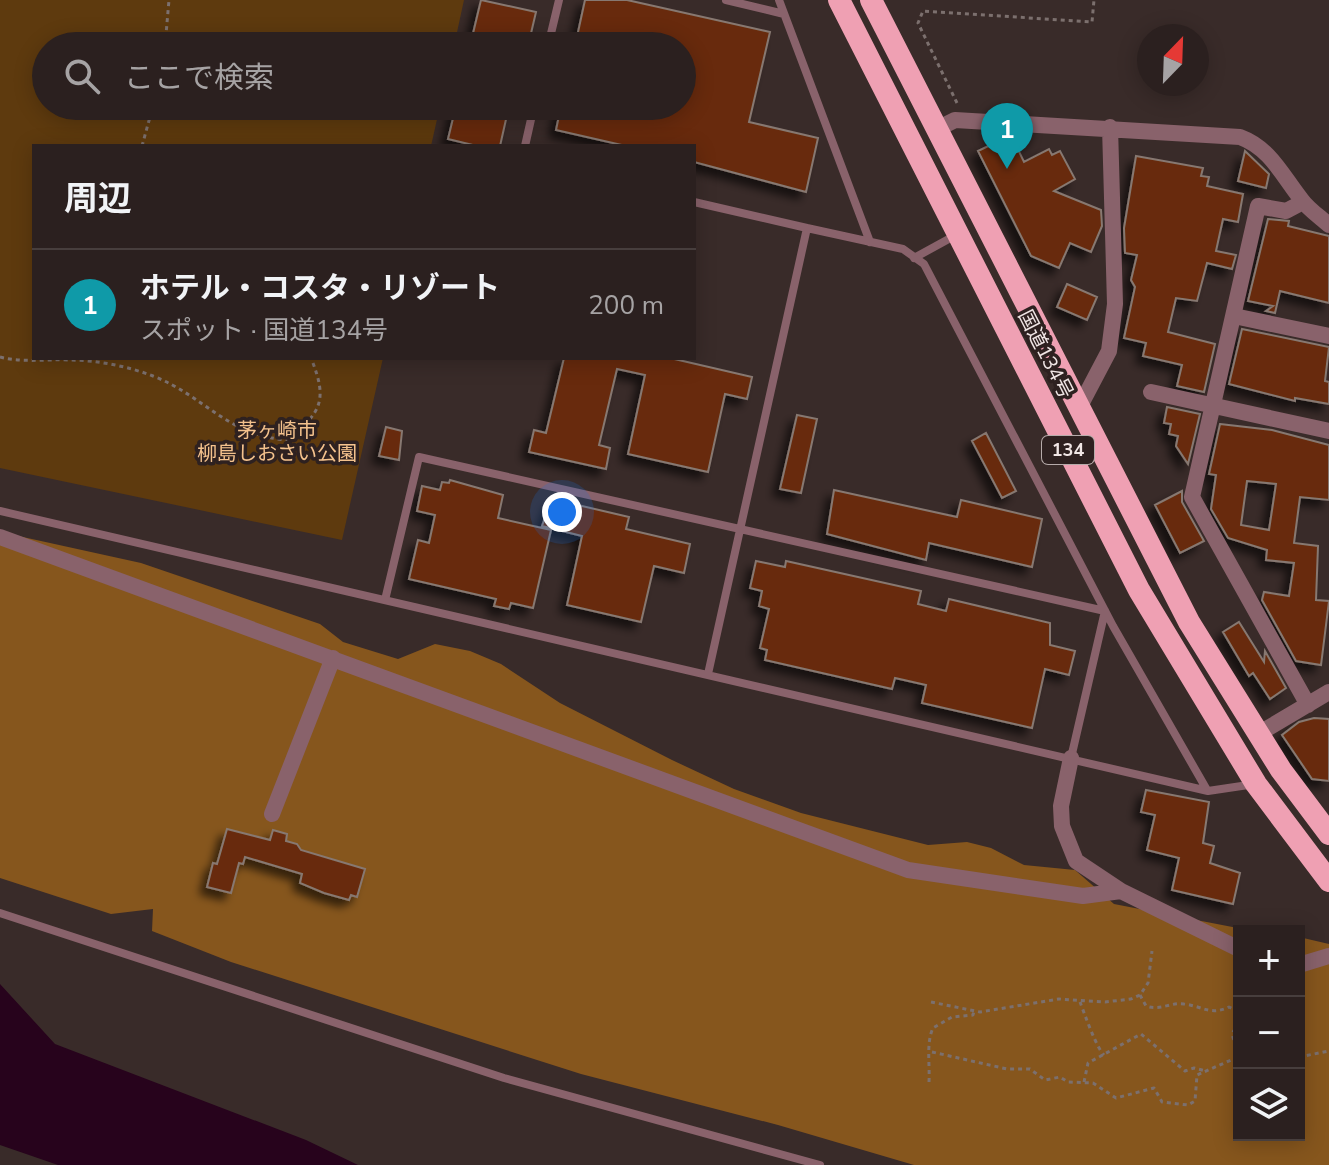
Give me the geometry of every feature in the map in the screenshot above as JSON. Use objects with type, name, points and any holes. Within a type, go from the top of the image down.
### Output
[{"type":"highway","name":"国道134号","points":[[839,0],[1139,590],[1256,784],[1329,881]]},
{"type":"highway","name":"国道134号","points":[[871,0],[1189,622],[1258,734],[1329,834]]},
{"type":"street","points":[[937,129],[955,120],[965,120],[1240,137],[1254,142],[1276,163],[1303,202],[1329,225]]},
{"type":"street","points":[[1079,408],[1109,351],[1115,304],[1110,127]]},
{"type":"street","points":[[1303,202],[1286,211],[1258,206],[1192,497],[1308,705]]},
{"type":"street","points":[[1234,316],[1329,336]]},
{"type":"street","points":[[1151,392],[1329,431]]},
{"type":"street","points":[[0,537],[908,870],[1083,896],[1121,891]]},
{"type":"street","points":[[272,814],[333,658]]},
{"type":"street","points":[[1258,734],[1329,692]]},
{"type":"street","points":[[1071,758],[1061,806],[1068,847],[1083,868],[1121,891],[1233,946]]},
{"type":"street","points":[[1305,963],[1329,956]]},
{"type":"lane","points":[[551,32],[559,0]]},
{"type":"lane","points":[[726,0],[784,14]]},
{"type":"lane","points":[[779,0],[870,242]]},
{"type":"lane","points":[[525,144],[531,120]]},
{"type":"lane","points":[[696,202],[903,249],[924,264],[1105,611],[1208,791]]},
{"type":"lane","points":[[708,674],[807,228]]},
{"type":"lane","points":[[914,258],[959,234]]},
{"type":"lane","points":[[385,600],[419,457],[1105,611]]},
{"type":"lane","points":[[0,511],[1208,791],[1256,784]]},
{"type":"lane","points":[[1071,758],[1105,611]]},
{"type":"lane","points":[[0,913],[504,1078],[820,1165]]},
{"type":"path","points":[[166,32],[169,0]]},
{"type":"path","points":[[965,120],[918,23],[923,11],[1092,22],[1094,0]]},
{"type":"path","points":[[143,144],[149,120]]},
{"type":"path","points":[[0,357],[26,363],[68,360],[110,364],[154,377],[257,437],[286,440],[310,422],[322,400],[321,382],[312,360]]},
{"type":"path","points":[[931,1002],[974,1011],[999,1011],[1059,999],[1117,1001],[1140,995],[1148,983],[1152,951]]},
{"type":"path","points":[[1140,995],[1146,1006],[1153,1008],[1184,1003],[1212,1012],[1229,1007],[1233,1009]]},
{"type":"path","points":[[1080,1002],[1094,1029],[1095,1043],[1104,1055]]},
{"type":"path","points":[[929,1082],[932,1052],[928,1044],[933,1028],[952,1017],[973,1015],[974,1011]]},
{"type":"path","points":[[1084,1082],[1088,1063],[1141,1034],[1185,1071],[1194,1068],[1206,1071]]},
{"type":"path","points":[[1305,1056],[1329,1051]]},
{"type":"path","points":[[932,1052],[1007,1069],[1030,1069],[1045,1080],[1060,1077],[1068,1082],[1084,1082],[1101,1087],[1116,1098],[1154,1088],[1163,1102],[1188,1105],[1195,1101],[1197,1075],[1233,1060]]},
{"type":"green space","name":"茅ヶ崎市 柳島しおさい公園","points":[[0,0],[464,0],[457,32],[32,32],[32,120],[437,120],[431,144],[32,144],[32,360],[383,360],[342,540],[0,468]]},
{"type":"shaded area","points":[[0,532],[141,563],[320,624],[343,642],[398,659],[435,644],[470,651],[501,664],[560,703],[734,789],[801,813],[928,845],[967,842],[991,848],[1024,865],[1075,870],[1114,904],[1233,927],[1233,1141],[1305,1141],[1305,938],[1329,944],[1329,1165],[914,1165],[778,1125],[581,1074],[231,962],[152,931],[153,909],[111,914],[0,878]]},
{"type":"shaded area","points":[[0,984],[55,1044],[306,1140],[358,1165],[58,1165],[0,1145]]},
{"type":"building","points":[[481,0],[536,12],[531,32],[473,32]]},
{"type":"building","points":[[585,0],[627,0],[770,32],[749,122],[818,138],[806,192],[696,163],[696,144],[617,144],[556,130],[558,120],[696,120],[696,32],[578,32]]},
{"type":"building","points":[[453,120],[506,120],[500,144],[469,144],[448,139]]},
{"type":"building","points":[[1011,135],[1024,162],[1049,149],[1052,155],[1060,151],[1075,179],[1054,191],[1101,210],[1102,226],[1091,252],[1070,243],[1059,268],[1031,256],[978,151]]},
{"type":"building","points":[[1245,151],[1269,174],[1266,188],[1238,181]]},
{"type":"building","points":[[1136,156],[1203,168],[1201,176],[1209,177],[1207,186],[1243,194],[1238,222],[1223,219],[1216,251],[1236,255],[1232,269],[1207,263],[1197,301],[1176,298],[1168,332],[1215,344],[1204,392],[1177,386],[1182,365],[1143,356],[1146,343],[1124,338],[1135,287],[1131,280],[1137,255],[1125,253],[1124,228]]},
{"type":"building","points":[[1268,219],[1289,221],[1288,226],[1329,236],[1329,303],[1280,291],[1275,313],[1266,311],[1273,306],[1248,301]]},
{"type":"building","points":[[1067,284],[1097,297],[1087,320],[1057,307]]},
{"type":"building","points":[[1242,329],[1329,347],[1325,381],[1329,382],[1329,404],[1295,398],[1295,401],[1229,384]]},
{"type":"building","points":[[564,360],[679,360],[752,377],[747,399],[725,394],[708,472],[628,454],[645,375],[617,369],[599,445],[610,448],[606,469],[529,452],[534,430],[546,433]]},
{"type":"building","points":[[1167,407],[1200,414],[1188,464],[1176,446],[1178,436],[1169,434],[1171,424],[1164,423]]},
{"type":"building","points":[[797,415],[817,419],[801,493],[780,489]]},
{"type":"building","points":[[1220,424],[1272,430],[1329,445],[1329,500],[1300,497],[1294,543],[1318,546],[1316,600],[1329,601],[1321,665],[1296,661],[1262,600],[1264,592],[1289,596],[1294,563],[1266,560],[1267,550],[1228,538],[1211,509],[1216,475],[1209,474]],"holes":[[[1247,481],[1276,484],[1269,530],[1241,525]]]},
{"type":"building","points":[[386,427],[402,431],[399,460],[379,456]]},
{"type":"building","points":[[986,433],[1016,491],[1002,498],[972,441]]},
{"type":"building","points":[[450,480],[503,495],[498,518],[551,530],[533,608],[511,603],[509,609],[494,606],[496,599],[409,579],[418,540],[429,543],[435,515],[417,511],[422,486],[440,490],[442,482],[449,483]]},
{"type":"building","points":[[834,490],[957,517],[961,500],[1042,519],[1032,567],[929,543],[926,560],[827,534]]},
{"type":"building","points":[[1182,491],[1182,502],[1204,541],[1180,553],[1155,505]]},
{"type":"building","points":[[552,499],[629,517],[626,529],[690,544],[684,573],[654,566],[641,622],[567,605],[582,536],[542,526]]},
{"type":"building","points":[[756,561],[785,567],[786,561],[921,591],[918,604],[946,611],[949,599],[1050,623],[1050,645],[1075,651],[1069,675],[1045,669],[1032,728],[922,703],[926,685],[895,678],[892,689],[765,660],[767,650],[760,648],[769,609],[759,606],[762,591],[750,588]]},
{"type":"building","points":[[1239,622],[1264,662],[1265,651],[1286,688],[1270,699],[1253,673],[1249,676],[1223,632]]},
{"type":"building","points":[[1314,718],[1329,719],[1329,781],[1312,779],[1282,735],[1299,722]]},
{"type":"building","points":[[1146,790],[1209,802],[1203,843],[1214,846],[1210,863],[1240,873],[1233,904],[1172,890],[1179,858],[1147,850],[1155,815],[1141,812]]},
{"type":"building","points":[[227,829],[270,840],[273,830],[287,834],[286,841],[297,844],[301,850],[365,869],[357,897],[351,895],[349,900],[324,893],[300,883],[302,874],[245,857],[243,864],[239,863],[231,893],[207,887]]},
{"type":"place","name":"ホテル・コスタ・リゾート","points":[[1007,169]]}]
